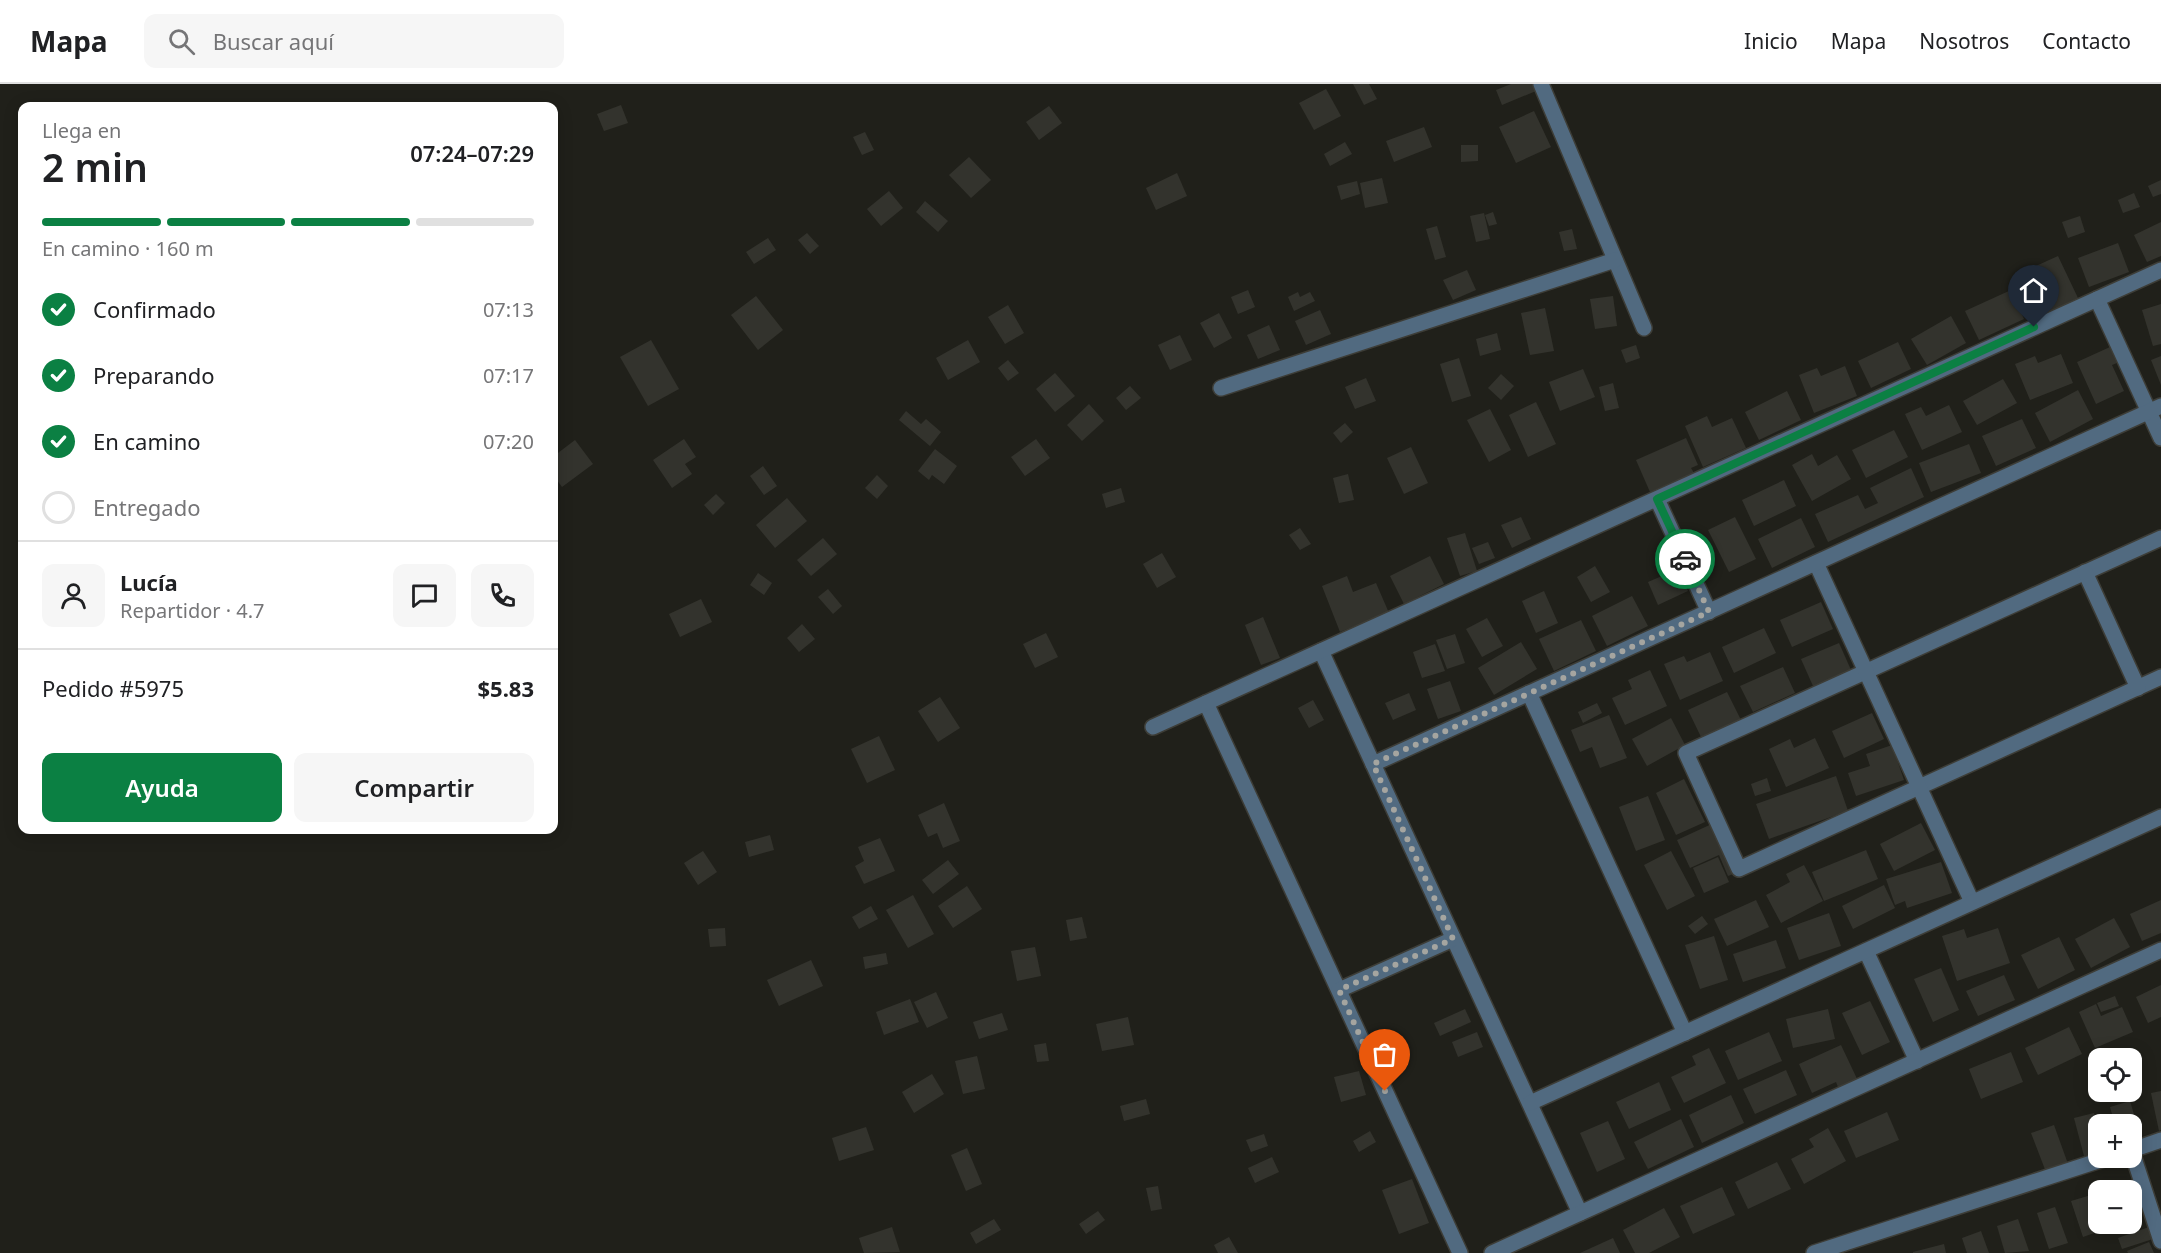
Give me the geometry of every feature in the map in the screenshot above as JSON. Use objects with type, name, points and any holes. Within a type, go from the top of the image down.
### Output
[{"type":"street","points":[[1541,84],[1644,328]]},
{"type":"street","points":[[1221,388],[1615,260]]},
{"type":"street","points":[[1154,727],[2161,270]]},
{"type":"street","points":[[2097,299],[2155,409],[2161,438]]},
{"type":"street","points":[[1373,764],[2155,409]]},
{"type":"street","points":[[1657,499],[1709,612]]},
{"type":"street","points":[[2161,538],[1686,753],[1739,869],[2161,677]]},
{"type":"street","points":[[1816,563],[1972,903]]},
{"type":"street","points":[[2085,572],[2138,688]]},
{"type":"street","points":[[1321,651],[1580,1213]]},
{"type":"street","points":[[1529,693],[1685,1033]]},
{"type":"street","points":[[1206,703],[1460,1253]]},
{"type":"street","points":[[1530,1103],[2161,817]]},
{"type":"street","points":[[1339,990],[1453,939]]},
{"type":"street","points":[[1492,1253],[2161,950]]},
{"type":"street","points":[[1866,951],[1917,1060]]},
{"type":"street","points":[[2142,1147],[2161,1140]]},
{"type":"street","points":[[1814,1253],[2088,1164]]},
{"type":"street","points":[[2137,1168],[2161,1241]]},
{"type":"building","points":[[1353,84],[1369,84],[1377,99],[1364,105]]},
{"type":"building","points":[[1511,84],[1534,84],[1536,91],[1502,105],[1496,90]]},
{"type":"building","points":[[1326,89],[1341,116],[1314,130],[1299,103]]},
{"type":"building","points":[[621,105],[628,123],[604,131],[597,114]]},
{"type":"building","points":[[1049,106],[1062,123],[1039,140],[1026,122]]},
{"type":"building","points":[[1534,111],[1551,147],[1516,163],[1499,127]]},
{"type":"building","points":[[1424,127],[1432,147],[1394,162],[1386,141]]},
{"type":"building","points":[[865,132],[874,150],[862,155],[853,137]]},
{"type":"building","points":[[1345,142],[1352,154],[1330,166],[1324,154]]},
{"type":"building","points":[[1461,145],[1478,145],[1478,161],[1461,162]]},
{"type":"building","points":[[969,157],[991,180],[971,198],[949,175]]},
{"type":"building","points":[[1177,173],[1187,196],[1156,210],[1146,188]]},
{"type":"building","points":[[1382,178],[1388,203],[1365,208],[1360,183]]},
{"type":"building","points":[[2161,180],[2161,194],[2153,197],[2148,186]]},
{"type":"building","points":[[1357,181],[1360,194],[1341,200],[1337,186]]},
{"type":"building","points":[[889,191],[903,208],[881,226],[867,209]]},
{"type":"building","points":[[2134,193],[2140,207],[2123,213],[2118,200]]},
{"type":"building","points":[[925,201],[948,221],[938,232],[916,212]]},
{"type":"building","points":[[1493,212],[1497,224],[1489,226],[1485,215]]},
{"type":"building","points":[[1484,213],[1490,239],[1476,242],[1470,216]]},
{"type":"building","points":[[2080,216],[2085,232],[2068,238],[2062,222]]},
{"type":"building","points":[[2161,222],[2161,256],[2147,262],[2134,235]]},
{"type":"building","points":[[1437,226],[1446,257],[1435,260],[1426,229]]},
{"type":"building","points":[[1572,229],[1577,249],[1564,251],[1559,232]]},
{"type":"building","points":[[807,233],[819,246],[810,254],[798,240]]},
{"type":"building","points":[[768,238],[776,250],[754,264],[746,252]]},
{"type":"building","points":[[2118,243],[2129,272],[2089,287],[2078,258]]},
{"type":"building","points":[[2058,256],[2078,298],[2038,317],[2025,290],[2032,287],[2025,271]]},
{"type":"building","points":[[1467,270],[1476,290],[1453,300],[1443,280]]},
{"type":"building","points":[[1248,290],[1255,307],[1238,314],[1231,297]]},
{"type":"building","points":[[2011,290],[2024,319],[1979,340],[1965,311]]},
{"type":"building","points":[[1298,292],[1300,297],[1310,292],[1315,301],[1294,311],[1288,297]]},
{"type":"building","points":[[756,296],[783,330],[758,350],[731,315]]},
{"type":"building","points":[[1613,296],[1617,326],[1595,329],[1590,299]]},
{"type":"building","points":[[2161,304],[2161,344],[2153,346],[2142,310]]},
{"type":"building","points":[[1008,305],[1024,333],[1005,344],[988,317]]},
{"type":"building","points":[[1545,308],[1554,351],[1530,355],[1521,313]]},
{"type":"building","points":[[1320,310],[1331,334],[1306,345],[1295,321]]},
{"type":"building","points":[[1219,313],[1232,338],[1214,348],[1200,323]]},
{"type":"building","points":[[1951,316],[1966,343],[1927,365],[1911,339]]},
{"type":"building","points":[[1269,325],[1280,350],[1258,359],[1247,335]]},
{"type":"building","points":[[1497,333],[1501,350],[1480,356],[1476,339]]},
{"type":"building","points":[[1180,335],[1192,360],[1170,370],[1158,345]]},
{"type":"building","points":[[651,340],[679,389],[648,406],[620,357]]},
{"type":"building","points":[[968,340],[980,362],[948,380],[936,358]]},
{"type":"building","points":[[1898,342],[1911,369],[1871,388],[1858,361]]},
{"type":"building","points":[[1636,345],[1640,358],[1626,363],[1621,350]]},
{"type":"building","points":[[2110,347],[2117,363],[2112,365],[2124,391],[2096,404],[2077,362]]},
{"type":"building","points":[[2061,354],[2073,383],[2030,400],[2015,364],[2035,356],[2038,363]]},
{"type":"building","points":[[2161,356],[2161,385],[2151,360]]},
{"type":"building","points":[[1459,358],[1471,396],[1452,402],[1440,364]]},
{"type":"building","points":[[1008,360],[1019,373],[1008,381],[998,368]]},
{"type":"building","points":[[1845,366],[1857,396],[1814,413],[1799,375],[1817,368],[1821,376]]},
{"type":"building","points":[[1583,369],[1595,397],[1560,411],[1549,382]]},
{"type":"building","points":[[1055,373],[1075,396],[1055,412],[1036,389]]},
{"type":"building","points":[[1501,374],[1514,386],[1501,400],[1488,388]]},
{"type":"building","points":[[1366,378],[1376,401],[1355,409],[1345,387]]},
{"type":"building","points":[[2003,379],[2017,403],[1977,425],[1963,401]]},
{"type":"building","points":[[1613,383],[1619,408],[1605,411],[1599,387]]},
{"type":"building","points":[[1130,386],[1141,398],[1126,410],[1116,398]]},
{"type":"building","points":[[2078,390],[2093,419],[2050,442],[2035,413]]},
{"type":"building","points":[[1787,391],[1801,420],[1759,440],[1745,412]]},
{"type":"building","points":[[1536,402],[1556,444],[1528,457],[1509,415]]},
{"type":"building","points":[[1089,404],[1104,421],[1082,441],[1067,425]]},
{"type":"building","points":[[1949,405],[1962,432],[1922,450],[1905,414],[1921,407],[1926,416]]},
{"type":"building","points":[[1490,409],[1511,450],[1489,462],[1467,420]]},
{"type":"building","points":[[906,411],[921,424],[926,419],[941,432],[930,446],[899,420]]},
{"type":"building","points":[[1707,416],[1712,427],[1732,418],[1746,448],[1703,467],[1685,426]]},
{"type":"building","points":[[2022,419],[2036,448],[1996,466],[1982,436]]},
{"type":"building","points":[[1345,423],[1353,432],[1341,443],[1333,433]]},
{"type":"building","points":[[1894,430],[1908,457],[1866,478],[1852,450]]},
{"type":"building","points":[[1686,438],[1698,465],[1691,468],[1694,473],[1650,492],[1636,460]]},
{"type":"building","points":[[684,439],[696,457],[685,464],[692,474],[672,488],[653,460]]},
{"type":"building","points":[[1036,439],[1050,458],[1025,476],[1011,457]]},
{"type":"building","points":[[575,440],[593,464],[562,487],[558,482],[558,453]]},
{"type":"building","points":[[1969,444],[1981,473],[1931,492],[1919,463]]},
{"type":"building","points":[[1411,447],[1428,483],[1404,494],[1387,458]]},
{"type":"building","points":[[935,449],[957,466],[944,484],[932,475],[929,480],[918,471]]},
{"type":"building","points":[[1812,454],[1818,466],[1837,455],[1851,479],[1812,501],[1792,465]]},
{"type":"building","points":[[763,466],[777,486],[764,495],[750,476]]},
{"type":"building","points":[[1911,468],[1924,497],[1828,542],[1815,514],[1858,495],[1865,509],[1878,503],[1870,488]]},
{"type":"building","points":[[1348,474],[1354,500],[1339,503],[1333,478]]},
{"type":"building","points":[[877,475],[888,486],[877,499],[865,488]]},
{"type":"building","points":[[1784,480],[1796,506],[1754,526],[1742,500]]},
{"type":"building","points":[[1121,488],[1125,502],[1106,508],[1102,494]]},
{"type":"building","points":[[716,494],[725,503],[713,515],[704,505]]},
{"type":"building","points":[[787,498],[807,521],[775,548],[756,525]]},
{"type":"building","points":[[1521,517],[1531,539],[1512,548],[1501,525]]},
{"type":"building","points":[[1735,517],[1756,559],[1729,572],[1708,530]]},
{"type":"building","points":[[1801,518],[1815,547],[1772,568],[1758,539]]},
{"type":"building","points":[[1300,528],[1311,544],[1300,550],[1289,535]]},
{"type":"building","points":[[1465,533],[1477,571],[1460,576],[1447,538]]},
{"type":"building","points":[[823,538],[837,554],[811,576],[797,560]]},
{"type":"building","points":[[1488,542],[1495,558],[1479,564],[1472,548]]},
{"type":"building","points":[[1162,553],[1176,577],[1157,588],[1143,564]]},
{"type":"building","points":[[1430,556],[1444,584],[1404,604],[1390,576]]},
{"type":"building","points":[[1595,566],[1610,592],[1591,602],[1577,577]]},
{"type":"building","points":[[1678,569],[1688,591],[1658,605],[1648,582]]},
{"type":"building","points":[[758,573],[772,583],[764,595],[750,585]]},
{"type":"building","points":[[1347,576],[1353,592],[1376,583],[1389,613],[1340,632],[1322,586]]},
{"type":"building","points":[[828,589],[842,606],[833,614],[818,597]]},
{"type":"building","points":[[1544,591],[1558,623],[1536,633],[1522,601]]},
{"type":"building","points":[[1632,596],[1648,626],[1607,646],[1592,616]]},
{"type":"building","points":[[701,599],[712,622],[680,637],[669,614]]},
{"type":"building","points":[[1821,602],[1833,629],[1792,647],[1780,620]]},
{"type":"building","points":[[1263,617],[1280,658],[1261,665],[1245,625]]},
{"type":"building","points":[[1487,618],[1503,646],[1482,657],[1466,629]]},
{"type":"building","points":[[1581,620],[1596,651],[1554,671],[1539,639]]},
{"type":"building","points":[[802,624],[815,639],[799,652],[787,638]]},
{"type":"building","points":[[1764,628],[1776,653],[1734,673],[1722,647]]},
{"type":"building","points":[[1046,633],[1058,657],[1035,668],[1023,644]]},
{"type":"building","points":[[1455,634],[1465,663],[1447,669],[1436,640]]},
{"type":"building","points":[[1521,642],[1537,669],[1494,695],[1478,668]]},
{"type":"building","points":[[1839,643],[1851,670],[1813,686],[1801,659]]},
{"type":"building","points":[[1435,644],[1445,671],[1422,678],[1413,652]]},
{"type":"building","points":[[1710,652],[1723,681],[1680,700],[1664,664],[1684,656],[1687,662]]},
{"type":"building","points":[[1783,667],[1795,693],[1753,712],[1740,686]]},
{"type":"building","points":[[1650,670],[1667,706],[1625,725],[1612,698],[1632,689],[1628,680]]},
{"type":"building","points":[[1450,681],[1461,711],[1438,719],[1427,689]]},
{"type":"building","points":[[1727,692],[1741,720],[1702,739],[1688,710]]},
{"type":"building","points":[[1409,693],[1416,710],[1393,720],[1385,703]]},
{"type":"building","points":[[940,697],[960,728],[938,742],[918,711]]},
{"type":"building","points":[[1313,700],[1324,720],[1309,728],[1298,708]]},
{"type":"building","points":[[1597,703],[1602,713],[1583,723],[1578,712]]},
{"type":"building","points":[[1872,713],[1884,739],[1844,758],[1832,731]]},
{"type":"building","points":[[1609,715],[1627,758],[1600,768],[1592,747],[1580,752],[1571,730]]},
{"type":"building","points":[[1671,718],[1685,745],[1647,766],[1632,739]]},
{"type":"building","points":[[879,736],[895,770],[867,783],[851,749]]},
{"type":"building","points":[[1815,738],[1829,768],[1786,787],[1769,749],[1790,739],[1794,748]]},
{"type":"building","points":[[1892,745],[1904,780],[1856,796],[1848,773],[1870,766],[1866,754]]},
{"type":"building","points":[[1836,776],[1848,811],[1769,839],[1756,804]]},
{"type":"building","points":[[1767,778],[1771,791],[1755,796],[1751,784]]},
{"type":"building","points":[[1684,779],[1705,822],[1676,835],[1656,793]]},
{"type":"building","points":[[1648,796],[1665,840],[1636,851],[1619,807]]},
{"type":"building","points":[[944,803],[960,841],[943,848],[937,833],[928,837],[918,815]]},
{"type":"building","points":[[1716,822],[1739,872],[1728,876],[1719,855],[1690,868],[1677,840]]},
{"type":"building","points":[[1921,823],[1935,850],[1894,871],[1880,844]]},
{"type":"building","points":[[770,835],[774,850],[749,857],[745,842]]},
{"type":"building","points":[[880,838],[895,871],[864,884],[855,866],[864,861],[858,847]]},
{"type":"building","points":[[1866,850],[1878,879],[1824,901],[1812,872]]},
{"type":"building","points":[[703,851],[717,872],[698,885],[684,863]]},
{"type":"building","points":[[1671,851],[1695,896],[1667,910],[1644,865]]},
{"type":"building","points":[[1718,857],[1729,882],[1704,893],[1693,868]]},
{"type":"building","points":[[948,860],[959,874],[933,894],[922,880]]},
{"type":"building","points":[[1941,862],[1952,893],[1907,908],[1905,901],[1895,905],[1886,879]]},
{"type":"building","points":[[1804,865],[1823,901],[1781,923],[1766,895],[1790,882],[1786,874]]},
{"type":"building","points":[[1884,885],[1895,908],[1853,929],[1842,906]]},
{"type":"building","points":[[967,886],[982,909],[953,928],[938,906]]},
{"type":"building","points":[[913,895],[934,934],[908,948],[886,910]]},
{"type":"building","points":[[1756,900],[1769,927],[1727,946],[1714,919]]},
{"type":"building","points":[[2161,900],[2161,933],[2142,941],[2130,914]]},
{"type":"building","points":[[871,906],[878,919],[859,929],[852,917]]},
{"type":"building","points":[[1829,913],[1841,946],[1799,960],[1787,928]]},
{"type":"building","points":[[1702,916],[1708,924],[1695,934],[1688,926]]},
{"type":"building","points":[[1082,917],[1087,938],[1070,941],[1066,920]]},
{"type":"building","points":[[2114,918],[2130,947],[2091,968],[2075,939]]},
{"type":"building","points":[[725,928],[726,946],[710,947],[708,929]]},
{"type":"building","points":[[1998,928],[2010,963],[1957,981],[1942,936],[1964,929],[1967,938]]},
{"type":"building","points":[[1714,936],[1728,980],[1700,989],[1685,945]]},
{"type":"building","points":[[2059,937],[2075,970],[2038,989],[2021,955]]},
{"type":"building","points":[[1776,940],[1786,968],[1743,982],[1733,954]]},
{"type":"building","points":[[1035,947],[1041,976],[1017,981],[1011,951]]},
{"type":"building","points":[[886,953],[888,964],[865,969],[863,957]]},
{"type":"building","points":[[811,960],[823,986],[779,1006],[767,980]]},
{"type":"building","points":[[1941,968],[1959,1010],[1933,1022],[1914,979]]},
{"type":"building","points":[[2004,975],[2015,1000],[1978,1016],[1966,991]]},
{"type":"building","points":[[2161,985],[2161,1017],[2148,1023],[2136,997]]},
{"type":"building","points":[[936,992],[948,1018],[927,1028],[914,1002]]},
{"type":"building","points":[[2115,996],[2119,1006],[2101,1012],[2097,1003]]},
{"type":"building","points":[[910,999],[919,1022],[884,1035],[876,1012]]},
{"type":"building","points":[[1870,1001],[1890,1042],[1862,1055],[1842,1013]]},
{"type":"building","points":[[2096,1004],[2101,1016],[2122,1007],[2133,1032],[2095,1048],[2079,1012]]},
{"type":"building","points":[[1465,1009],[1471,1022],[1440,1036],[1434,1023]]},
{"type":"building","points":[[1828,1009],[1835,1039],[1793,1048],[1786,1019]]},
{"type":"building","points":[[1002,1013],[1008,1030],[979,1039],[973,1022]]},
{"type":"building","points":[[1128,1017],[1134,1045],[1102,1051],[1096,1024]]},
{"type":"building","points":[[2069,1027],[2082,1054],[2038,1075],[2025,1048]]},
{"type":"building","points":[[1477,1032],[1483,1047],[1458,1057],[1452,1042]]},
{"type":"building","points":[[1769,1032],[1782,1061],[1738,1080],[1725,1051]]},
{"type":"building","points":[[1046,1043],[1049,1061],[1037,1062],[1034,1045]]},
{"type":"building","points":[[1841,1045],[1859,1083],[1840,1092],[1836,1082],[1812,1093],[1799,1064]]},
{"type":"building","points":[[1709,1048],[1726,1083],[1684,1103],[1671,1077],[1696,1065],[1692,1056]]},
{"type":"building","points":[[2011,1052],[2023,1082],[1981,1099],[1969,1069]]},
{"type":"building","points":[[977,1056],[985,1089],[963,1094],[955,1061]]},
{"type":"building","points":[[1786,1070],[1797,1095],[1755,1114],[1743,1089]]},
{"type":"building","points":[[1359,1071],[1366,1095],[1341,1102],[1334,1077]]},
{"type":"building","points":[[932,1074],[944,1094],[914,1113],[902,1092]]},
{"type":"building","points":[[1659,1082],[1671,1110],[1629,1129],[1616,1102]]},
{"type":"building","points":[[2161,1091],[2161,1130],[2159,1131],[2151,1093]]},
{"type":"building","points":[[1731,1095],[1744,1123],[1702,1143],[1689,1115]]},
{"type":"building","points":[[1146,1099],[1150,1114],[1124,1121],[1120,1106]]},
{"type":"building","points":[[2130,1102],[2134,1114],[2112,1114],[2110,1107]]},
{"type":"building","points":[[1887,1112],[1899,1140],[1856,1158],[1844,1131]]},
{"type":"building","points":[[2088,1114],[2088,1155],[2084,1156],[2074,1118]]},
{"type":"building","points":[[1681,1119],[1694,1147],[1648,1169],[1634,1142]]},
{"type":"building","points":[[1608,1121],[1625,1159],[1597,1172],[1580,1133]]},
{"type":"building","points":[[2054,1125],[2068,1164],[2046,1172],[2031,1133]]},
{"type":"building","points":[[866,1127],[874,1150],[839,1161],[832,1138]]},
{"type":"building","points":[[1828,1128],[1846,1161],[1804,1184],[1791,1159],[1814,1147],[1809,1139]]},
{"type":"building","points":[[1370,1131],[1376,1142],[1359,1152],[1353,1141]]},
{"type":"building","points":[[1264,1134],[1268,1146],[1251,1152],[1246,1140]]},
{"type":"building","points":[[967,1148],[982,1184],[966,1191],[951,1155]]},
{"type":"building","points":[[1272,1157],[1279,1172],[1255,1183],[1248,1168]]},
{"type":"building","points":[[1777,1162],[1791,1189],[1748,1209],[1735,1182]]},
{"type":"building","points":[[1412,1179],[1429,1223],[1399,1234],[1382,1190]]},
{"type":"building","points":[[1158,1186],[1162,1209],[1151,1211],[1146,1188]]},
{"type":"building","points":[[1722,1187],[1735,1215],[1693,1234],[1680,1206]]},
{"type":"building","points":[[2088,1196],[2088,1234],[2092,1234],[2083,1237],[2071,1201]]},
{"type":"building","points":[[2055,1207],[2068,1243],[2049,1249],[2037,1213]]},
{"type":"building","points":[[1664,1208],[1680,1237],[1649,1253],[1635,1253],[1623,1230]]},
{"type":"building","points":[[1098,1211],[1105,1220],[1086,1234],[1079,1224]]},
{"type":"building","points":[[994,1219],[1001,1230],[976,1244],[970,1233]]},
{"type":"building","points":[[2018,1219],[2029,1251],[2005,1253],[1997,1226]]},
{"type":"building","points":[[892,1227],[900,1252],[864,1253],[859,1238]]},
{"type":"building","points":[[2149,1227],[2153,1239],[2122,1249],[2118,1238],[2129,1234],[2142,1234],[2142,1229]]},
{"type":"building","points":[[1981,1231],[1989,1253],[1967,1253],[1962,1238]]},
{"type":"building","points":[[1229,1237],[1238,1253],[1218,1253],[1214,1245]]},
{"type":"building","points":[[1613,1238],[1620,1253],[1580,1253]]},
{"type":"building","points":[[2149,1242],[2154,1253],[2128,1253],[2127,1251]]},
{"type":"building","points":[[1944,1244],[1946,1253],[1913,1253],[1913,1252]]},
{"type":"way so far","points":[[1385,1091],[1339,990],[1453,939],[1373,764],[1709,612],[1685,559]]},
{"type":"route","points":[[1685,559],[1657,499],[2034,327]]}]
